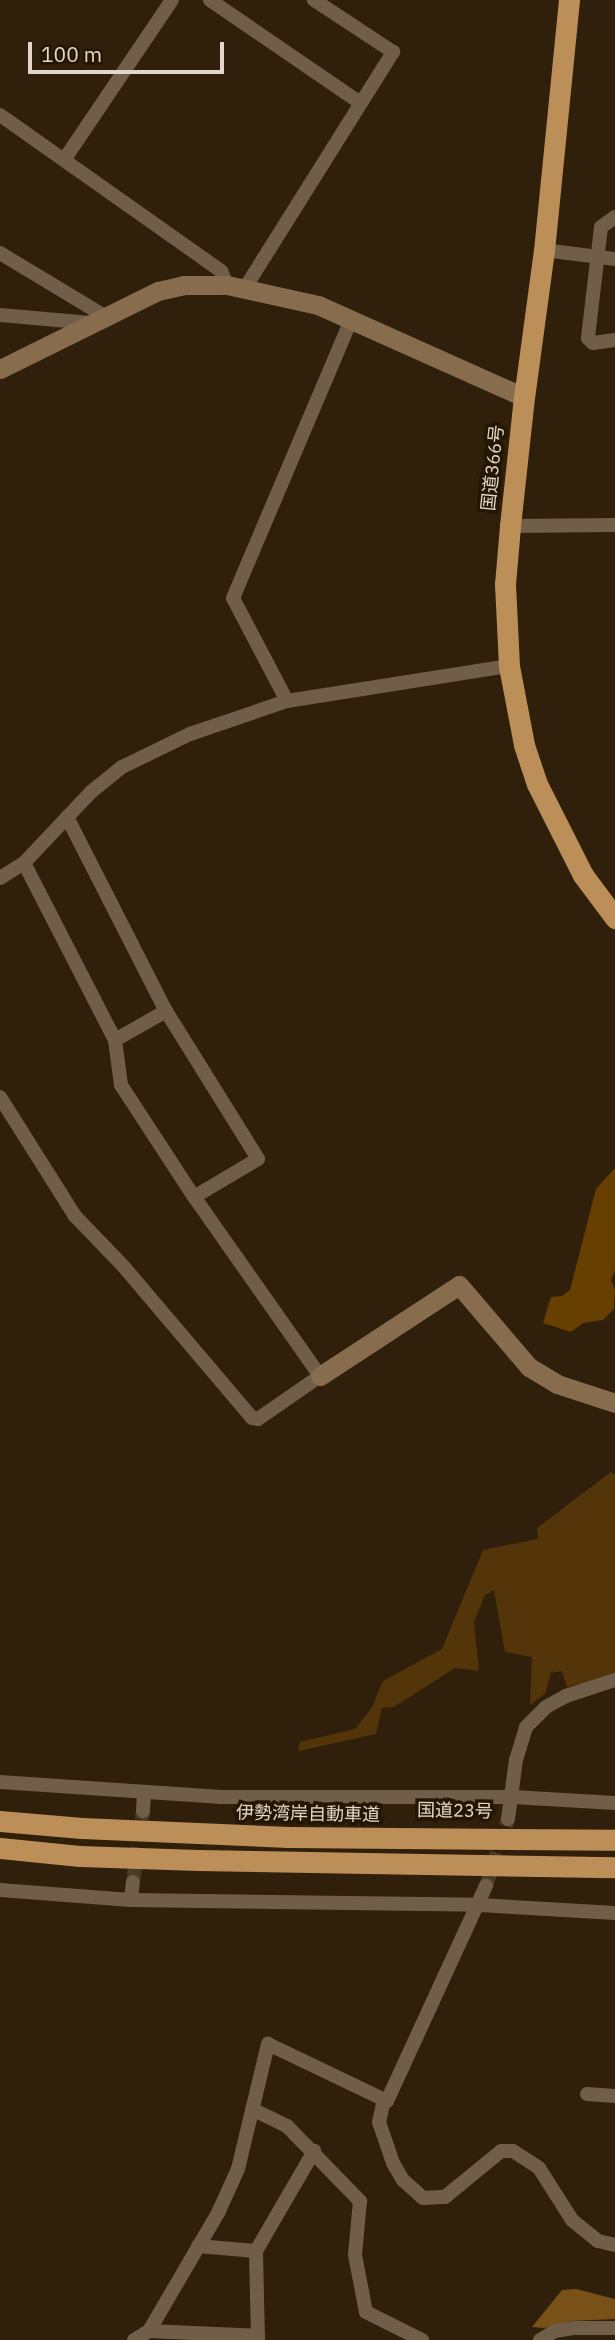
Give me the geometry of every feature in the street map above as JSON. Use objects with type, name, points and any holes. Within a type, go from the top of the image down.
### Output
[{"type":"highway","name":"国道366号","points":[[569,0],[544,250],[523,397],[510,526],[505,584],[509,666],[519,724],[537,784],[583,875],[615,918]]},
{"type":"highway","name":"伊勢湾岸自動車道","points":[[0,1819],[122,1830],[288,1837],[615,1838]]},
{"type":"highway","points":[[0,1850],[199,1863],[615,1869]]},
{"type":"street","points":[[64,160],[172,0]]},
{"type":"street","points":[[210,0],[359,102]]},
{"type":"street","points":[[236,287],[393,52],[314,0]]},
{"type":"street","points":[[0,115],[221,271],[236,287]]},
{"type":"street","points":[[615,217],[601,228],[588,338],[593,343],[615,340]]},
{"type":"street","points":[[544,250],[615,259]]},
{"type":"street","points":[[0,253],[99,320]]},
{"type":"street","points":[[0,369],[158,290],[183,285],[236,287],[318,305],[352,318],[523,397]]},
{"type":"street","points":[[0,315],[99,320]]},
{"type":"street","points":[[287,701],[233,598],[352,318]]},
{"type":"street","points":[[510,526],[615,525]]},
{"type":"street","points":[[0,878],[24,863],[91,792],[145,753],[190,734],[287,701],[509,666]]},
{"type":"street","points":[[66,817],[166,1012],[258,1159],[194,1197]]},
{"type":"street","points":[[24,863],[115,1040],[121,1085],[194,1197],[320,1376]]},
{"type":"street","points":[[115,1040],[166,1012]]},
{"type":"street","points":[[0,1097],[75,1216],[124,1267],[252,1418],[258,1419],[459,1285],[529,1367],[557,1384],[615,1403]]},
{"type":"street","points":[[508,1819],[516,1760],[526,1727],[546,1707],[566,1696],[615,1680]]},
{"type":"street","points":[[0,1782],[144,1794],[513,1797],[615,1803]]},
{"type":"street","points":[[143,1811],[144,1794]]},
{"type":"street","points":[[131,1900],[133,1882]]},
{"type":"street","points":[[134,2340],[149,2331],[238,2169],[268,2044],[387,2101],[480,1905],[486,1886]]},
{"type":"street","points":[[0,1890],[131,1900],[480,1905],[615,1913]]},
{"type":"street","points":[[587,2094],[615,2096]]},
{"type":"street","points":[[384,2099],[379,2122],[393,2163],[402,2180],[423,2197],[446,2197],[501,2151],[513,2151],[539,2168],[572,2220],[598,2241],[615,2245]]},
{"type":"street","points":[[252,2109],[287,2126],[360,2201],[355,2255],[366,2312],[422,2340]]},
{"type":"street","points":[[149,2331],[258,2338],[256,2251],[314,2151]]},
{"type":"street","points":[[198,2246],[256,2251]]},
{"type":"street","points":[[540,2340],[555,2331],[615,2328]]},
{"type":"shaded area","points":[[615,1168],[615,1271],[611,1280],[615,1290],[614,1309],[603,1320],[583,1323],[571,1332],[543,1323],[551,1297],[562,1296],[570,1290],[596,1189]]},
{"type":"shaded area","points":[[611,1472],[615,1475],[615,1676],[567,1687],[562,1671],[551,1673],[545,1694],[530,1705],[532,1657],[505,1652],[494,1590],[485,1595],[474,1622],[479,1671],[455,1668],[394,1707],[382,1708],[376,1734],[298,1751],[300,1742],[355,1729],[371,1709],[383,1681],[442,1649],[483,1550],[538,1539],[537,1528]]},
{"type":"shaded area","points":[[576,2289],[615,2299],[615,2319],[571,2321],[544,2328],[532,2327],[562,2290]]},
{"type":"tunnel","points":[[133,1882],[143,1811]]},
{"type":"tunnel","points":[[486,1886],[508,1819]]}]
